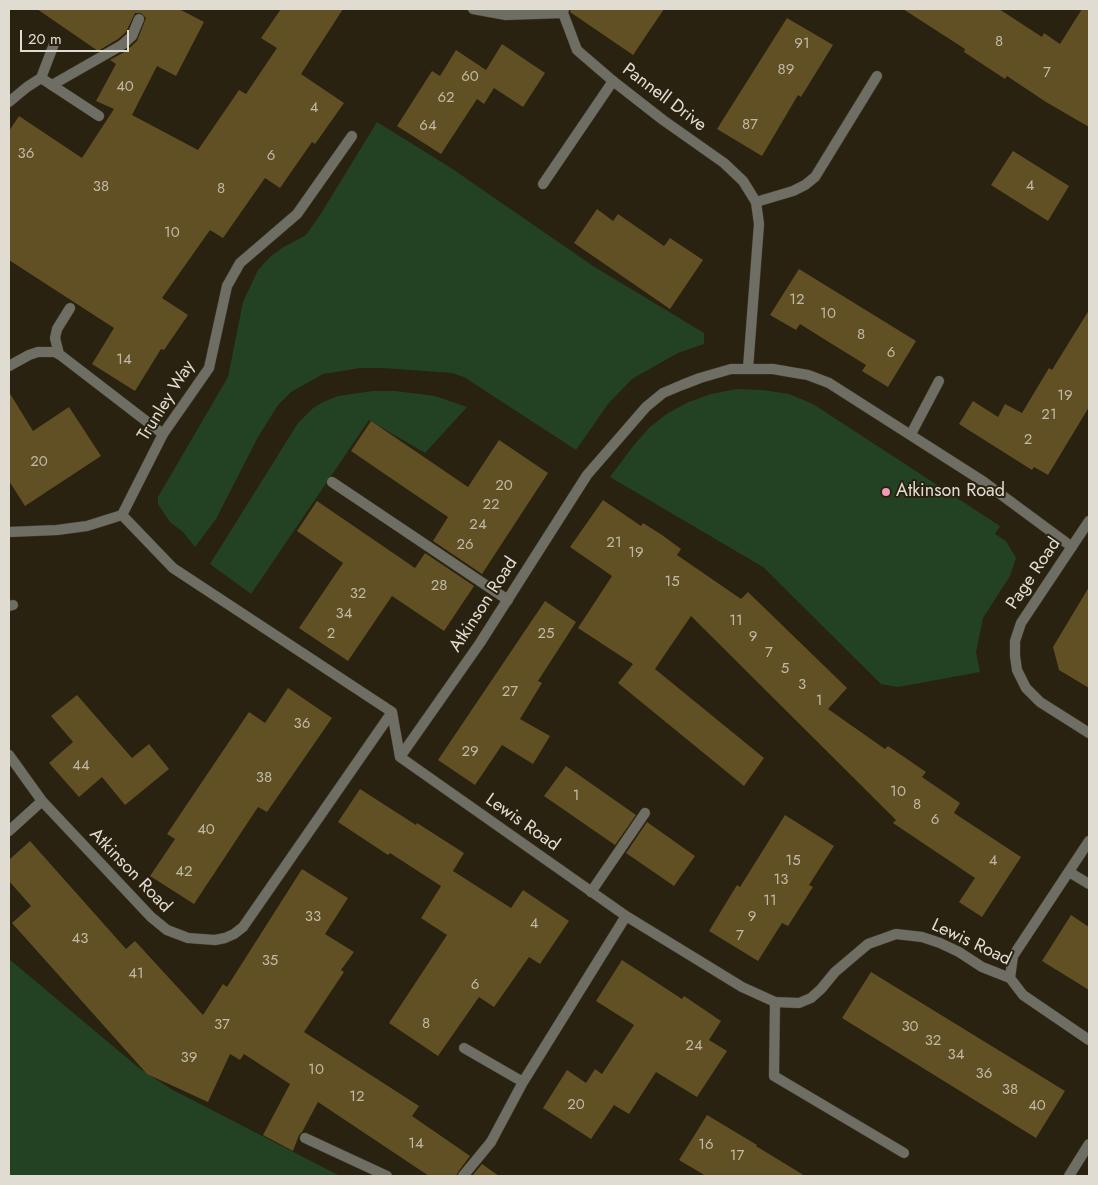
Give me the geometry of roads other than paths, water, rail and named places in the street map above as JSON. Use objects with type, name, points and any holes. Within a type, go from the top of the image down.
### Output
[{"type":"street","name":"Pannell Drive","points":[[473,9],[506,15],[564,11],[577,50],[663,120],[724,163],[743,181],[756,202],[759,224],[748,368]]},
{"type":"street","points":[[52,85],[122,45],[132,36],[139,20]]},
{"type":"street","points":[[9,102],[40,78],[54,44]]},
{"type":"street","points":[[756,202],[792,191],[806,185],[815,177],[877,76]]},
{"type":"street","points":[[40,78],[99,116]]},
{"type":"street","points":[[543,184],[613,81]]},
{"type":"street","name":"Trunley Way","points":[[122,515],[163,434],[209,368],[227,286],[240,263],[297,214],[352,136]]},
{"type":"street","points":[[60,355],[56,347],[55,338],[57,329],[70,308]]},
{"type":"street","points":[[9,366],[38,352],[55,352],[163,434]]},
{"type":"street","name":"Atkinson Road","points":[[400,757],[480,643],[587,475],[646,407],[664,393],[700,378],[731,369],[748,368],[808,375],[829,383],[984,482],[1072,547]]},
{"type":"street","points":[[911,434],[939,381]]},
{"type":"street","points":[[332,482],[508,600]]},
{"type":"street","points":[[9,532],[57,530],[87,526],[122,515],[173,568],[392,712],[400,757]]},
{"type":"street","name":"Page Road","points":[[1089,521],[1021,622],[1015,641],[1017,670],[1026,688],[1040,702],[1089,733]]},
{"type":"street","name":"Atkinson Road","points":[[9,755],[42,801],[144,910],[166,930],[194,939],[214,940],[225,938],[243,927],[392,712]]},
{"type":"street","name":"Lewis Road","points":[[400,757],[626,916],[742,987],[775,1002],[786,1004],[799,1003],[811,998],[856,952],[868,944],[896,934],[922,937],[940,943],[982,967],[1010,978],[1023,994],[1089,1040]]},
{"type":"street","points":[[9,830],[42,801]]},
{"type":"street","points":[[592,892],[645,813]]},
{"type":"street","points":[[1010,978],[1013,956],[1089,841]]},
{"type":"street","points":[[1069,872],[1089,884]]},
{"type":"street","points":[[463,1176],[491,1142],[523,1082],[626,916]]},
{"type":"street","points":[[775,1002],[774,1076],[904,1153]]},
{"type":"street","points":[[464,1048],[523,1082]]},
{"type":"street","points":[[305,1138],[387,1176]]},
{"type":"street","points":[[1069,1176],[1089,1144]]},
{"type":"place","name":"Atkinson Road","points":[[886,492]]}]
